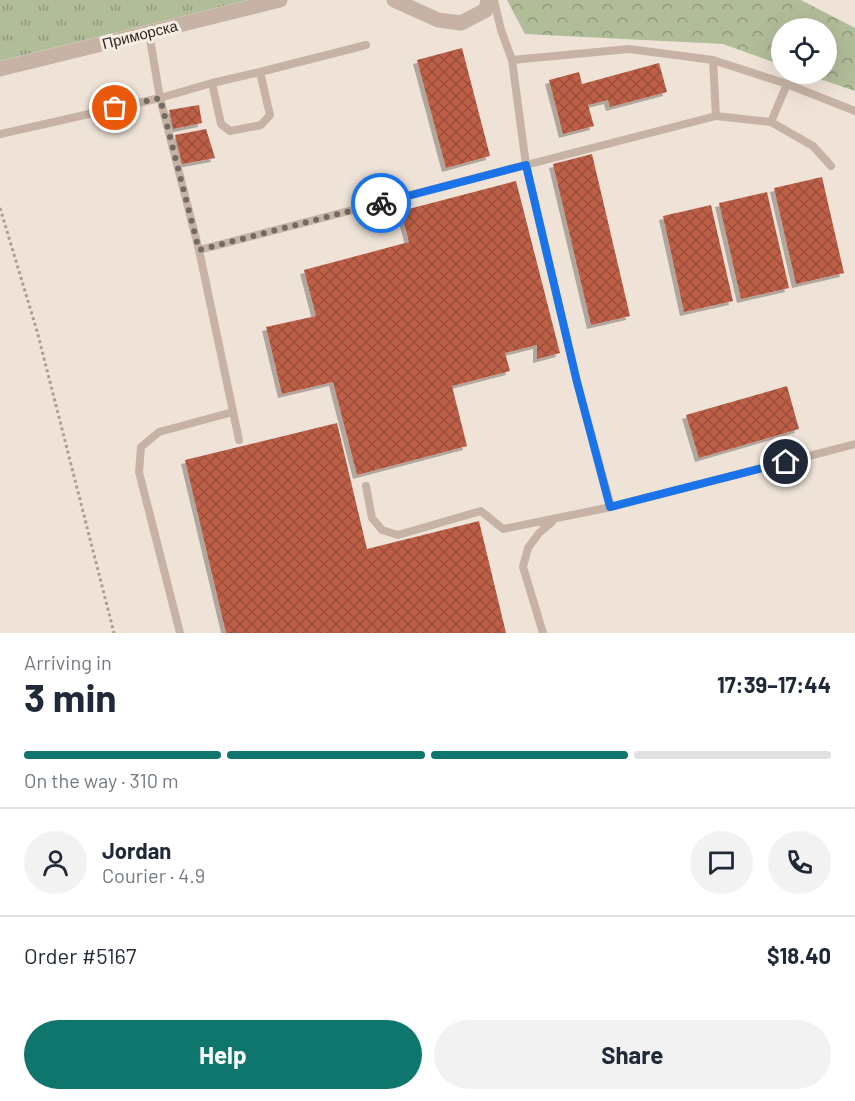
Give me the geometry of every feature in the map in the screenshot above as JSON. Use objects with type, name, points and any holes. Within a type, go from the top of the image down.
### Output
[{"type":"street","name":"Приморска","points":[[0,69],[280,0]]},
{"type":"street","points":[[394,0],[438,20],[461,23],[486,10],[488,0]]},
{"type":"lane","points":[[494,0],[501,30],[512,60],[526,165],[577,382],[610,507]]},
{"type":"lane","points":[[149,33],[160,98],[199,250],[239,440]]},
{"type":"lane","points":[[0,134],[160,98],[366,45]]},
{"type":"lane","points":[[512,60],[629,49],[713,60],[771,79]]},
{"type":"lane","points":[[713,60],[716,116]]},
{"type":"lane","points":[[212,83],[221,124],[230,131],[261,125],[270,115],[260,72]]},
{"type":"lane","points":[[771,122],[787,84],[855,111]]},
{"type":"lane","points":[[199,250],[716,116],[771,122],[813,146],[831,166]]},
{"type":"lane","points":[[180,633],[139,472],[141,447],[159,432],[233,412]]},
{"type":"lane","points":[[366,486],[372,518],[382,530],[398,535],[482,511],[503,529],[610,507],[855,444]]},
{"type":"lane","points":[[543,633],[523,567],[528,548],[539,533],[554,520]]},
{"type":"path","points":[[0,208],[37,331],[114,633]]},
{"type":"green space","points":[[0,0],[248,0],[0,61]]},
{"type":"green space","points":[[507,0],[801,0],[836,18],[771,18],[771,61],[723,44],[525,34]]},
{"type":"green space","points":[[837,19],[855,28],[855,91],[834,84],[837,84]]},
{"type":"building","points":[[462,48],[490,156],[446,168],[417,60]]},
{"type":"building","points":[[659,63],[667,92],[610,107],[608,100],[588,105],[594,126],[563,134],[549,80],[579,72],[582,84]]},
{"type":"building","points":[[199,105],[202,123],[173,129],[169,110]]},
{"type":"building","points":[[206,129],[215,158],[182,164],[175,135]]},
{"type":"building","points":[[592,154],[630,316],[591,325],[553,164]]},
{"type":"building","points":[[822,177],[844,273],[796,284],[774,188]]},
{"type":"building","points":[[516,181],[560,353],[537,359],[537,345],[505,353],[510,371],[452,386],[467,446],[357,475],[333,382],[282,394],[266,327],[316,316],[304,270],[409,242],[401,211]]},
{"type":"building","points":[[767,192],[789,288],[741,299],[719,203]]},
{"type":"building","points":[[711,205],[733,301],[684,312],[663,216]]},
{"type":"building","points":[[787,386],[799,429],[699,458],[686,415]]},
{"type":"building","points":[[337,423],[367,549],[479,521],[506,633],[226,633],[185,460]]},
{"type":"way so far","points":[[115,108],[160,98],[199,250],[381,203]]},
{"type":"route","points":[[381,203],[526,165],[577,382],[610,507],[786,462]]}]
